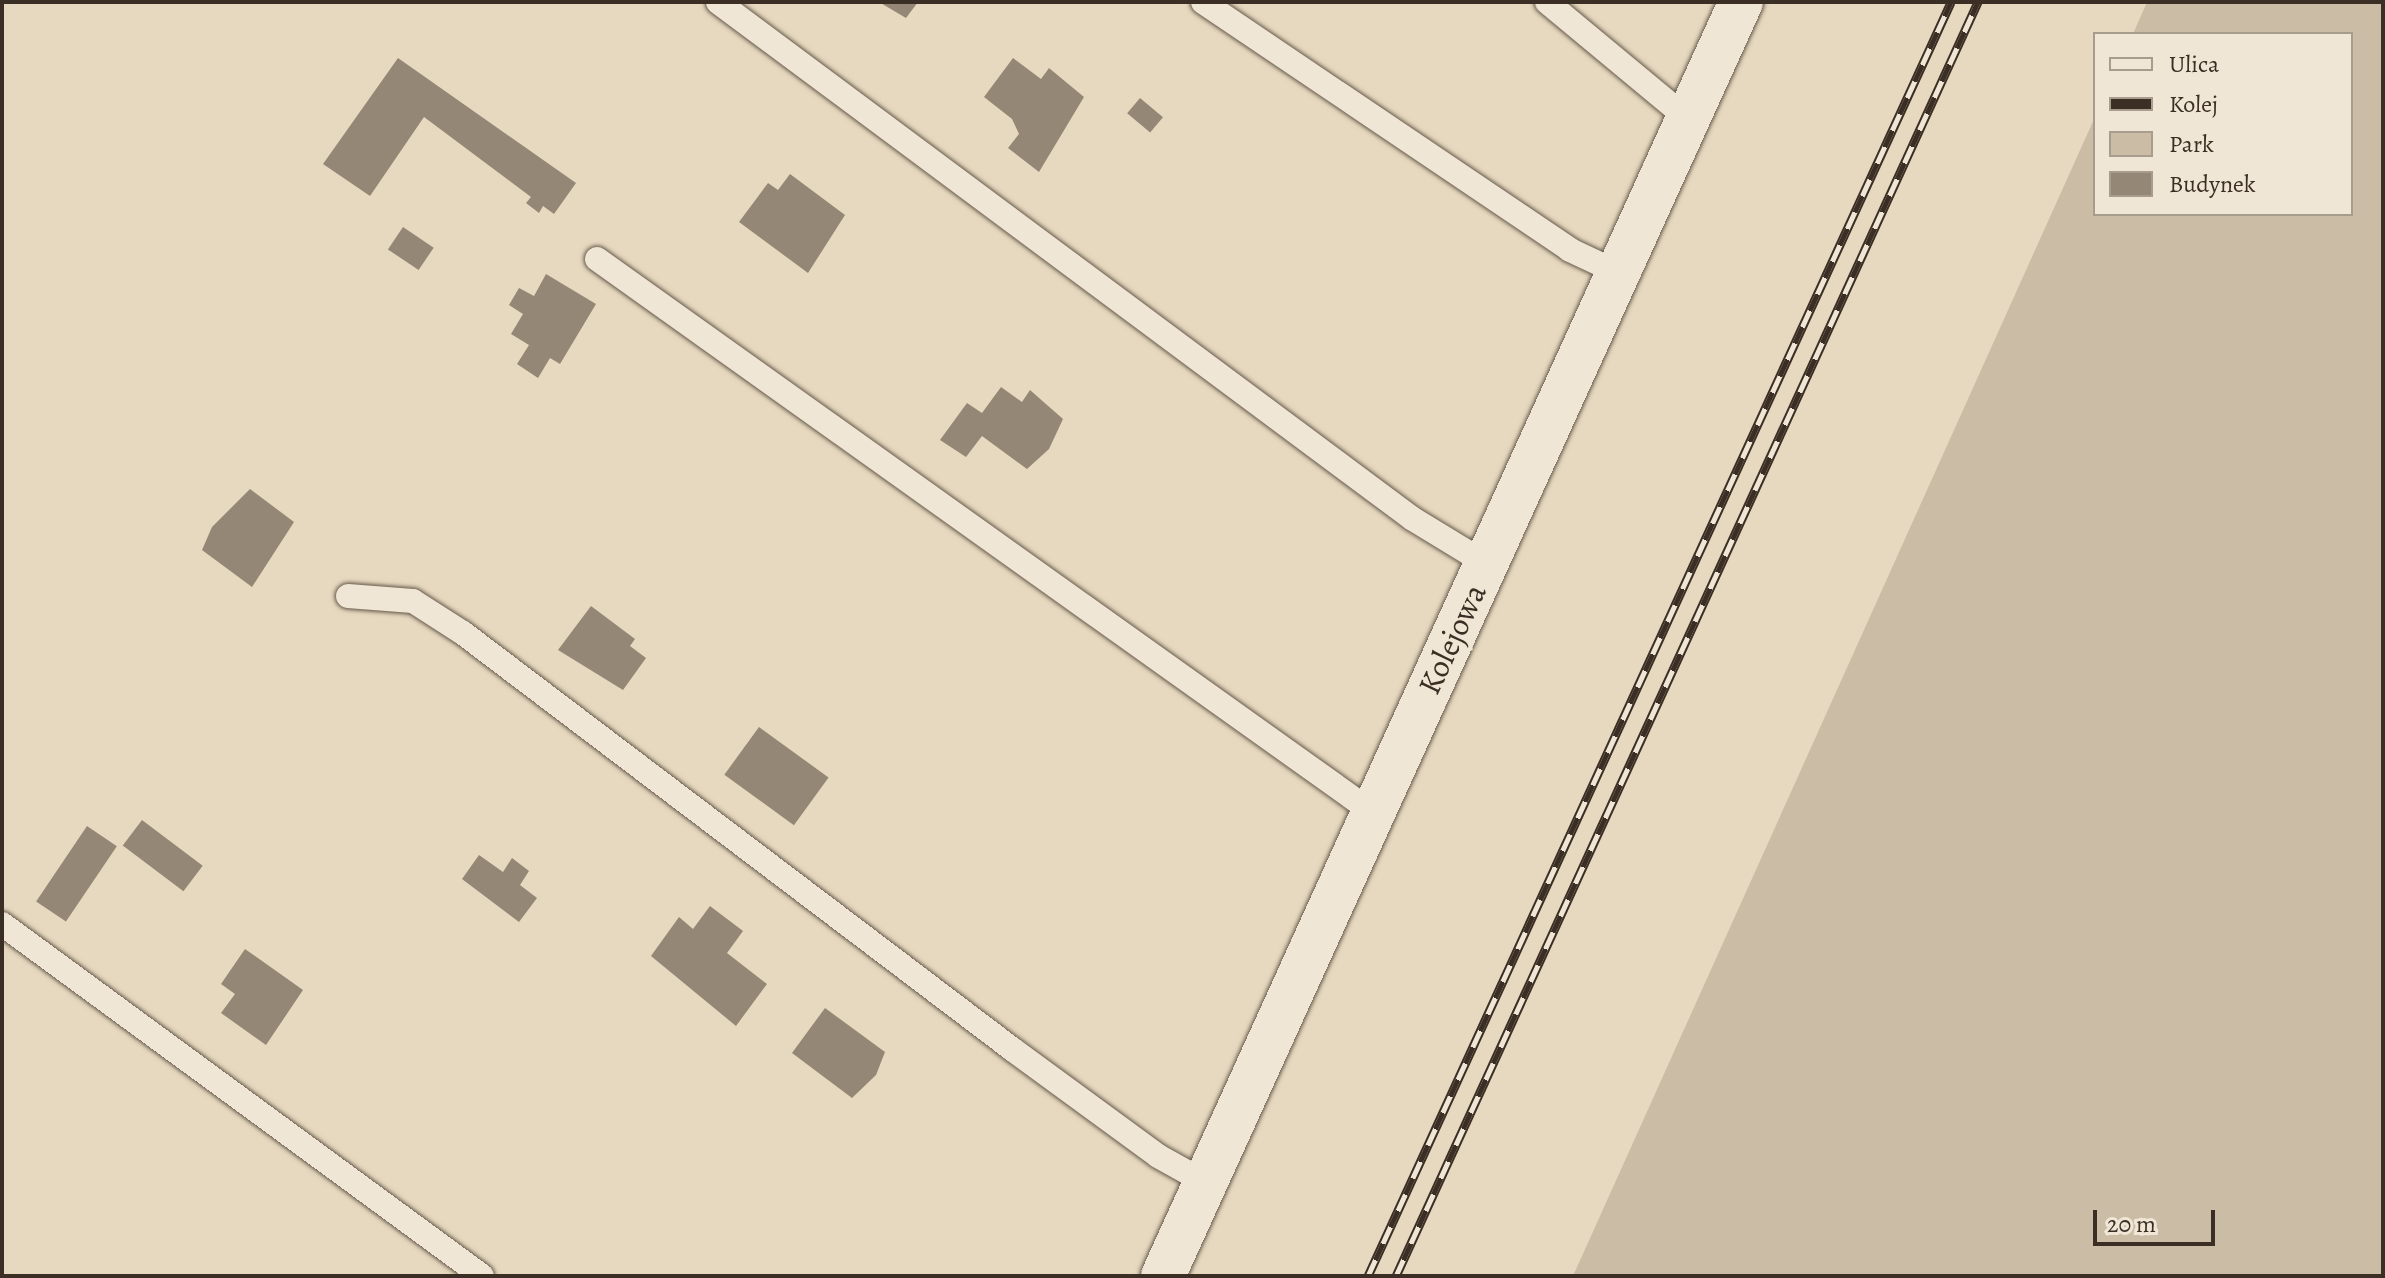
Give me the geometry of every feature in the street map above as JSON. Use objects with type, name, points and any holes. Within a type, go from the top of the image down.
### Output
[{"type":"street","name":"Kolejowa","points":[[1163,1276],[1371,811],[1487,564],[1741,2]]},
{"type":"lane","points":[[718,2],[1413,519],[1487,564]]},
{"type":"lane","points":[[1203,2],[1570,250],[1619,273]]},
{"type":"lane","points":[[1547,2],[1689,120]]},
{"type":"lane","points":[[597,259],[1371,811]]},
{"type":"lane","points":[[348,596],[413,601],[463,633],[1012,1049],[1158,1156],[1205,1182]]},
{"type":"lane","points":[[2,924],[482,1276]]},
{"type":"green space","points":[[2147,2],[2383,2],[2383,1276],[1573,1276],[2093,121],[2093,216],[2353,216],[2353,32],[2134,32]]},
{"type":"building","points":[[879,2],[918,2],[906,18]]},
{"type":"building","points":[[398,58],[576,183],[554,214],[543,206],[539,213],[526,203],[531,197],[424,117],[370,196],[323,164]]},
{"type":"building","points":[[1013,58],[1041,79],[1049,68],[1084,97],[1039,172],[1008,148],[1019,134],[1012,119],[984,97]]},
{"type":"building","points":[[1140,98],[1163,117],[1150,133],[1127,113]]},
{"type":"building","points":[[790,174],[845,215],[808,273],[739,222],[768,183],[778,190]]},
{"type":"building","points":[[403,227],[434,248],[419,270],[388,249]]},
{"type":"building","points":[[546,274],[596,304],[560,364],[550,358],[538,378],[517,364],[529,345],[511,334],[523,314],[509,305],[519,288],[534,296]]},
{"type":"building","points":[[1001,387],[1022,402],[1030,390],[1063,419],[1049,449],[1027,469],[982,436],[966,457],[940,440],[967,403],[982,413]]},
{"type":"building","points":[[250,489],[294,522],[252,587],[202,550],[212,527]]},
{"type":"building","points":[[591,606],[635,639],[630,646],[646,658],[623,690],[558,650]]},
{"type":"building","points":[[759,727],[829,778],[794,825],[724,775]]},
{"type":"building","points":[[142,820],[203,866],[183,891],[123,846]]},
{"type":"building","points":[[87,826],[117,846],[66,922],[36,901]]},
{"type":"building","points":[[479,855],[503,872],[512,858],[529,871],[520,885],[537,898],[519,922],[462,879]]},
{"type":"building","points":[[710,906],[743,931],[727,953],[767,984],[736,1026],[651,956],[679,917],[693,929]]},
{"type":"building","points":[[245,949],[303,990],[266,1045],[221,1013],[235,994],[221,984]]},
{"type":"building","points":[[825,1008],[885,1052],[876,1075],[852,1098],[792,1053]]},
{"type":"railway","points":[[1368,1276],[1951,2]]},
{"type":"railway","points":[[1396,1276],[1978,2]]}]
